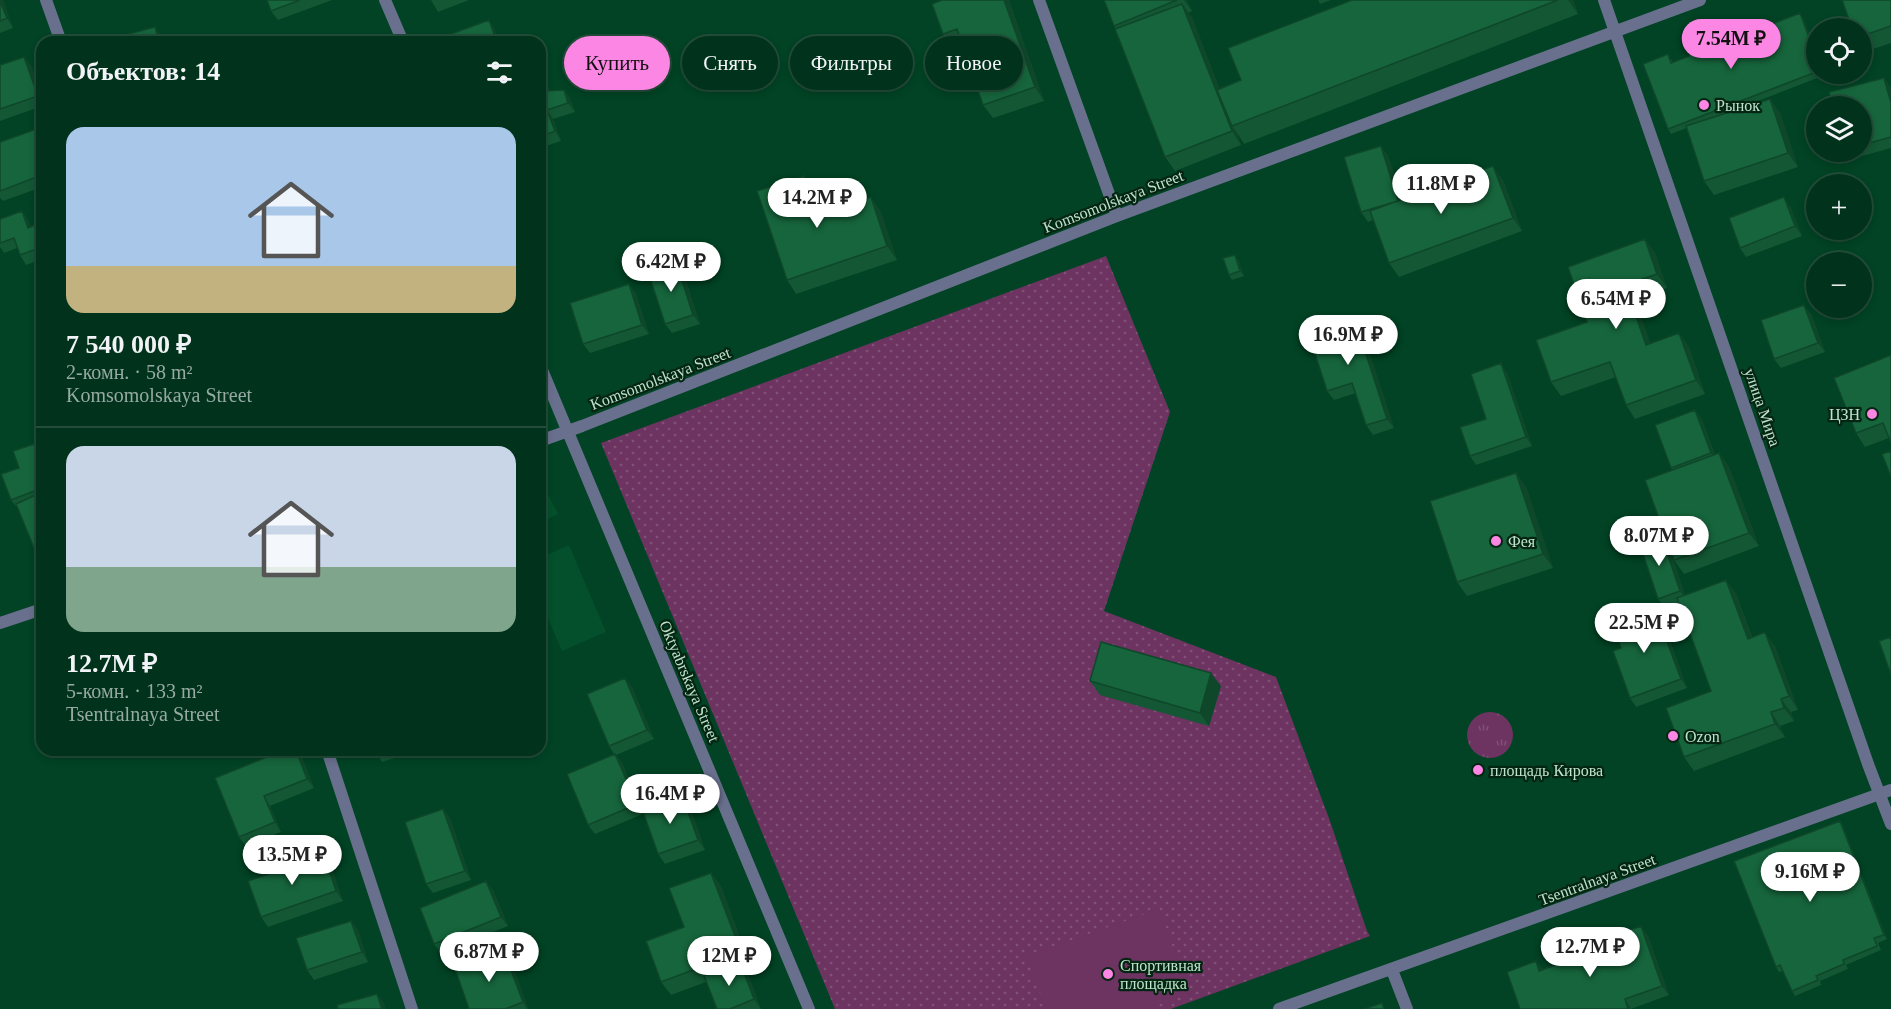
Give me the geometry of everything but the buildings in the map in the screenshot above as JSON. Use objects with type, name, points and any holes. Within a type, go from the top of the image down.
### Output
[{"type":"street","points":[[46,0],[59,36]]},
{"type":"street","points":[[385,0],[400,36]]},
{"type":"street","points":[[1039,0],[1117,216]]},
{"type":"street","name":"улица Мира","points":[[1605,0],[1885,792],[1891,824]]},
{"type":"street","name":"Komsomolskaya Street","points":[[546,439],[1117,216],[1700,0]]},
{"type":"street","name":"Oktyabrskaya Street","points":[[546,379],[809,1009]]},
{"type":"street","points":[[0,623],[36,611]]},
{"type":"street","points":[[329,756],[412,1009]]},
{"type":"street","name":"Tsentralnaya Street","points":[[1279,1009],[1885,792]]},
{"type":"street","points":[[1392,970],[1407,1009]]},
{"type":"shaded area","points":[[546,491],[558,514],[546,520]]},
{"type":"shaded area","points":[[569,545],[606,632],[562,651],[546,614],[546,555]]},
{"type":"green space","points":[[1106,256],[1170,412],[1104,611],[1276,677],[1370,936],[1171,1009],[835,1009],[601,443]]},
{"type":"green space","points":[[1490,712],[1506,719],[1513,735],[1506,751],[1490,758],[1474,751],[1467,735],[1474,719]]},
{"type":"green space","name":"Cпортивная площадка","points":[[1159,909],[1189,993],[1144,1009],[1046,1009],[1027,956]]},
{"type":"place","name":"Рынок","points":[[1704,105]]},
{"type":"place","name":"ЦЗН","points":[[1872,414]]},
{"type":"place","name":"Фея","points":[[1496,541]]},
{"type":"place","name":"Ozon","points":[[1673,736]]},
{"type":"place","name":"площадь Кирова","points":[[1478,770]]},
{"type":"place","name":"Cпортивная площадка","points":[[1108,974]]}]
